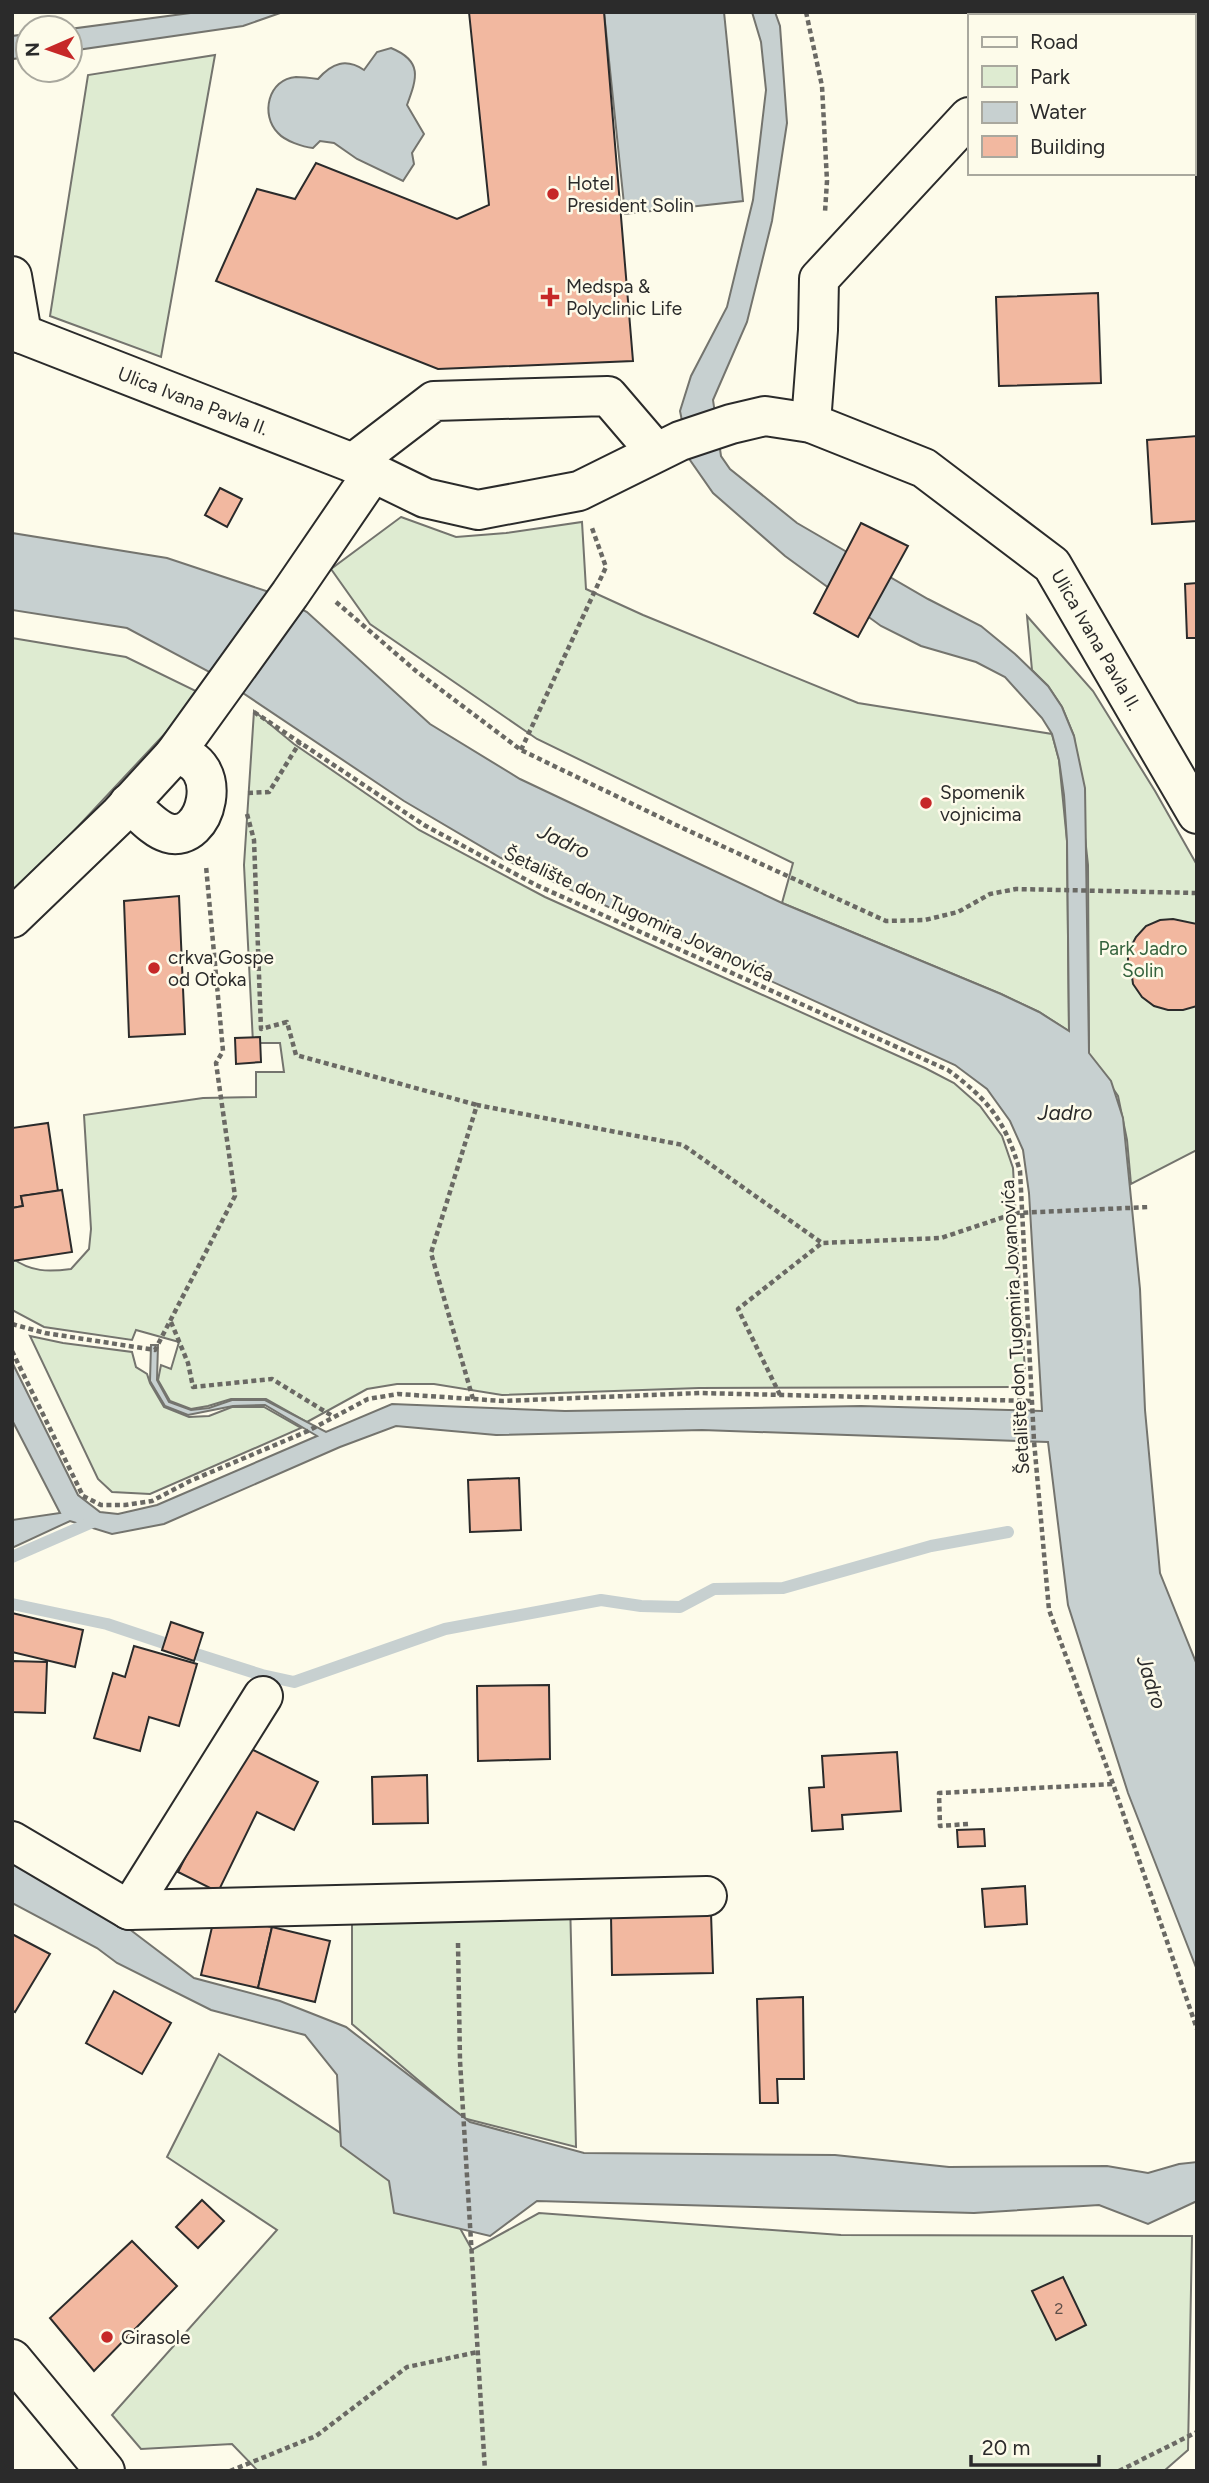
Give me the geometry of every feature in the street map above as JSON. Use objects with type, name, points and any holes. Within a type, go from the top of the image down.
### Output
[{"type":"street","points":[[811,423],[819,279],[968,118]]},
{"type":"street","points":[[12,276],[17,332]]},
{"type":"street","name":"Ulica Ivana Pavla II.","points":[[17,332],[363,469],[425,498],[478,510],[579,491],[668,447],[731,424],[765,416],[811,423],[924,468],[1052,565],[1197,814]]},
{"type":"street","points":[[12,918],[174,755],[304,573],[363,469],[435,401],[608,396],[668,447]]},
{"type":"street","points":[[129,803],[161,830],[172,835],[182,833],[202,816],[207,800],[207,787],[200,768],[188,756],[174,755]]},
{"type":"street","points":[[130,1910],[263,1696]]},
{"type":"street","points":[[12,1841],[130,1910],[707,1896]]},
{"type":"street","points":[[12,2360],[105,2471]]},
{"type":"path","points":[[806,12],[822,86],[827,181],[819,279]]},
{"type":"path","points":[[521,750],[606,567],[579,491]]},
{"type":"path","points":[[304,573],[416,671],[521,750],[886,922],[925,920],[958,912],[990,894],[1016,889],[1197,893]]},
{"type":"path","name":"Šetalište don Tugomira Jovanovića","points":[[223,688],[424,825],[484,859],[549,891],[948,1070],[971,1087],[991,1107],[1011,1139],[1020,1171],[1034,1441],[1049,1610],[1113,1784],[1197,2029]]},
{"type":"path","points":[[240,794],[269,792],[300,742]]},
{"type":"path","points":[[244,805],[254,840],[261,1029],[287,1022],[296,1055],[477,1105],[682,1145],[822,1243]]},
{"type":"path","points":[[12,1324],[45,1333],[155,1350],[235,1196],[216,1063],[223,1051],[206,860]]},
{"type":"path","points":[[473,1399],[431,1253],[477,1105]]},
{"type":"path","points":[[780,1395],[738,1309],[822,1243],[941,1238],[1022,1213],[1150,1207]]},
{"type":"path","points":[[170,1321],[188,1363],[193,1387],[272,1379],[334,1416]]},
{"type":"path","points":[[12,1351],[83,1496],[101,1505],[152,1501],[190,1481],[308,1432],[368,1399],[398,1394],[503,1401],[700,1393],[1033,1401]]},
{"type":"path","points":[[968,1825],[940,1826],[939,1793],[1113,1784]]},
{"type":"path","points":[[457,1904],[460,2061],[485,2471]]},
{"type":"path","points":[[230,2471],[316,2436],[407,2367],[478,2352]]},
{"type":"path","points":[[1120,2470],[1197,2432]]},
{"type":"green space","points":[[215,55],[161,357],[50,316],[88,75]]},
{"type":"green space","points":[[401,517],[456,537],[582,522],[586,589],[643,615],[858,703],[1052,734],[1059,760],[1067,841],[1069,1031],[1039,1012],[1001,994],[782,903],[793,863],[537,739],[370,624],[331,569]]},
{"type":"green space","name":"Park Jadro Solin","points":[[1027,616],[1093,691],[1197,865],[1197,1150],[1131,1184],[1127,1140],[1118,1096],[1089,1054],[1088,865],[1074,736],[1062,707],[1048,686],[1032,670]]},
{"type":"green space","points":[[12,638],[126,657],[202,694],[12,897]]},
{"type":"green space","points":[[254,711],[294,744],[419,830],[545,897],[954,1083],[980,1106],[1002,1136],[1013,1168],[1025,1372],[1022,1387],[699,1388],[502,1395],[434,1384],[397,1384],[367,1389],[307,1422],[266,1399],[231,1399],[191,1409],[170,1401],[158,1380],[161,1365],[171,1369],[179,1342],[136,1330],[132,1340],[44,1327],[12,1310],[12,1258],[26,1266],[55,1271],[71,1269],[89,1249],[91,1229],[84,1115],[203,1098],[256,1097],[256,1072],[284,1072],[280,1043],[253,1043],[244,865]]},
{"type":"green space","points":[[30,1336],[132,1352],[136,1367],[147,1374],[164,1407],[189,1417],[209,1416],[232,1407],[264,1407],[301,1428],[150,1494],[112,1492],[98,1479]]},
{"type":"green space","points":[[570,1900],[576,2147],[463,2118],[352,2024],[352,1906]]},
{"type":"green space","points":[[219,2054],[445,2201],[472,2250],[539,2213],[841,2235],[1192,2236],[1188,2450],[1164,2471],[258,2471],[232,2444],[141,2449],[112,2415],[277,2230],[167,2157]]},
{"type":"water","points":[[198,12],[283,12],[243,26],[84,49],[84,27]]},
{"type":"water","points":[[604,12],[724,12],[743,201],[625,214]]},
{"type":"water","name":"Jadro","points":[[752,12],[775,12],[780,26],[787,123],[772,221],[747,322],[713,400],[721,456],[730,469],[797,523],[928,599],[981,626],[1048,686],[1062,707],[1074,736],[1085,788],[1089,1053],[1111,1081],[1123,1118],[1140,1289],[1145,1410],[1160,1573],[1197,1665],[1197,1970],[1128,1793],[1068,1605],[1048,1442],[702,1430],[496,1435],[396,1426],[340,1447],[164,1524],[112,1534],[70,1521],[12,1548],[12,1520],[60,1513],[12,1420],[12,1362],[78,1495],[100,1512],[118,1514],[157,1505],[317,1436],[265,1405],[233,1406],[188,1415],[165,1406],[150,1381],[151,1345],[158,1345],[157,1380],[169,1402],[191,1410],[209,1408],[232,1400],[265,1400],[326,1432],[392,1404],[565,1411],[861,1406],[1042,1411],[1029,1193],[1023,1150],[1010,1121],[987,1089],[955,1065],[501,858],[404,801],[219,677],[127,628],[12,610],[12,533],[167,558],[272,593],[307,612],[430,724],[520,779],[782,903],[1001,994],[1039,1012],[1069,1031],[1064,795],[1052,734],[1042,718],[1005,677],[976,662],[921,646],[881,626],[785,556],[713,493],[690,460],[680,411],[691,376],[727,307],[753,200],[766,90],[761,42]]},
{"type":"water","points":[[12,36],[14,36],[12,59]]},
{"type":"water","points":[[391,48],[401,53],[413,65],[415,79],[407,105],[424,134],[412,153],[414,164],[403,181],[357,159],[334,143],[320,141],[313,148],[304,146],[285,139],[272,126],[268,108],[270,99],[273,91],[286,79],[318,79],[334,66],[345,63],[364,70],[377,52]]},
{"type":"water","points":[[12,1859],[124,1925],[194,1978],[280,2001],[346,2027],[470,2122],[584,2153],[835,2155],[949,2167],[1107,2166],[1148,2173],[1197,2162],[1197,2201],[1148,2224],[1099,2205],[974,2213],[537,2201],[490,2236],[394,2213],[389,2181],[341,2146],[337,2075],[305,2035],[211,2010],[117,1963],[97,1948],[12,1903]]},
{"type":"building","name":"Hotel President Solin","points":[[469,12],[604,12],[633,361],[438,369],[216,281],[257,189],[295,199],[316,163],[457,219],[489,205]]},
{"type":"building","points":[[1098,293],[1101,383],[999,386],[996,297]]},
{"type":"building","points":[[1197,436],[1197,521],[1152,524],[1147,440]]},
{"type":"building","points":[[220,488],[242,499],[227,527],[205,515]]},
{"type":"building","points":[[861,523],[908,546],[858,637],[814,613]]},
{"type":"building","points":[[1197,583],[1197,638],[1187,638],[1185,584]]},
{"type":"building","name":"crkva Gospe od Otoka","points":[[179,896],[185,1034],[129,1037],[124,901]]},
{"type":"building","points":[[1173,919],[1197,924],[1197,1006],[1183,1010],[1154,1006],[1142,997],[1133,984],[1131,969],[1128,968],[1128,952],[1146,926],[1160,920]]},
{"type":"building","points":[[260,1037],[261,1062],[236,1064],[235,1038]]},
{"type":"building","points":[[48,1123],[58,1191],[21,1196],[23,1206],[12,1208],[12,1128]]},
{"type":"building","points":[[62,1190],[72,1252],[12,1261],[12,1208],[23,1206],[21,1196]]},
{"type":"building","points":[[519,1478],[521,1530],[470,1532],[468,1480]]},
{"type":"building","points":[[12,1613],[83,1630],[75,1667],[12,1652]]},
{"type":"building","points":[[171,1622],[203,1633],[194,1661],[162,1650]]},
{"type":"building","points":[[134,1646],[197,1664],[179,1726],[149,1717],[140,1751],[94,1738],[113,1673],[125,1677]]},
{"type":"building","points":[[12,1661],[47,1662],[45,1713],[12,1712]]},
{"type":"building","points":[[549,1685],[550,1759],[478,1761],[477,1686]]},
{"type":"building","points":[[241,1744],[318,1782],[294,1830],[257,1812],[218,1892],[178,1872]]},
{"type":"building","points":[[897,1752],[901,1811],[842,1815],[843,1829],[812,1831],[809,1788],[824,1787],[822,1756]]},
{"type":"building","points":[[427,1775],[428,1823],[373,1824],[372,1777]]},
{"type":"building","points":[[984,1829],[985,1846],[958,1847],[957,1830]]},
{"type":"building","points":[[1025,1886],[1027,1924],[985,1927],[982,1889]]},
{"type":"building","points":[[711,1913],[713,1973],[612,1975],[611,1915]]},
{"type":"building","points":[[215,1914],[272,1927],[258,1988],[201,1975]]},
{"type":"building","points":[[272,1927],[330,1941],[315,2002],[258,1988]]},
{"type":"building","points":[[12,1934],[50,1954],[15,2012],[12,2010]]},
{"type":"building","points":[[114,1991],[171,2023],[142,2074],[86,2043]]},
{"type":"building","points":[[803,1997],[804,2079],[777,2079],[778,2103],[760,2103],[757,1999]]},
{"type":"building","points":[[202,2200],[224,2221],[198,2248],[176,2227]]},
{"type":"building","points":[[132,2241],[177,2286],[94,2371],[50,2318]]},
{"type":"building","points":[[1063,2277],[1086,2325],[1056,2340],[1032,2291]]},
{"type":"waterway","points":[[12,1557],[97,1520]]},
{"type":"waterway","points":[[196,1654],[294,1682],[445,1629],[601,1600],[641,1606],[680,1607],[714,1589],[783,1588],[931,1546],[1008,1532]]},
{"type":"waterway","points":[[12,1604],[107,1624],[164,1643]]},
{"type":"place","name":"Hotel President Solin","points":[[553,194]]},
{"type":"place","name":"Medspa & Polyclinic Life","points":[[550,297]]},
{"type":"place","name":"Spomenik vojnicima","points":[[926,803]]},
{"type":"place","name":"crkva Gospe od Otoka","points":[[154,968]]},
{"type":"place","name":"Girasole","points":[[107,2337]]}]
